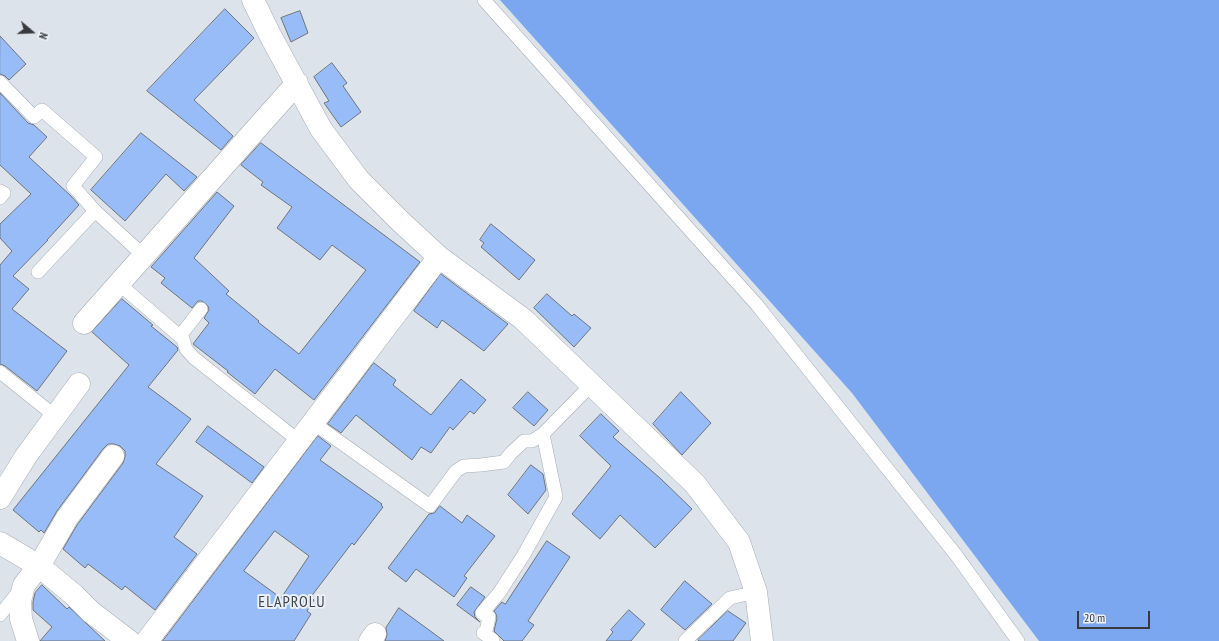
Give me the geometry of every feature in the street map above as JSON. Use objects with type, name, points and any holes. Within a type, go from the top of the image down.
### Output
[{"type":"street","points":[[253,0],[321,129],[359,180],[439,257],[523,319],[695,484],[739,542],[756,592],[762,641]]},
{"type":"street","points":[[84,323],[297,82]]},
{"type":"street","points":[[147,641],[312,422],[439,257]]},
{"type":"street","points":[[0,498],[26,456],[79,384]]},
{"type":"street","points":[[28,641],[21,619],[20,601],[24,585],[39,566],[67,518],[113,456]]},
{"type":"street","points":[[0,543],[39,566],[74,595],[91,612],[129,641]]},
{"type":"lane","points":[[484,0],[757,305],[956,556],[1018,641]]},
{"type":"lane","points":[[0,82],[34,117],[42,110],[96,157],[73,186],[95,211],[144,256]]},
{"type":"lane","points":[[0,191],[4,194],[0,198]]},
{"type":"lane","points":[[38,272],[95,211]]},
{"type":"lane","points":[[119,284],[180,336],[183,339],[186,349],[194,358],[299,440]]},
{"type":"lane","points":[[180,336],[201,309]]},
{"type":"lane","points":[[0,372],[55,416]]},
{"type":"lane","points":[[312,422],[430,506],[456,471],[464,466],[504,462],[524,441],[532,441],[543,434],[591,385]]},
{"type":"lane","points":[[492,641],[493,640],[483,633],[486,631],[489,617],[482,613],[499,592],[523,556],[556,497],[543,434]]},
{"type":"lane","points":[[0,615],[24,585]]},
{"type":"lane","points":[[685,641],[730,598],[756,592]]},
{"type":"water","points":[[500,0],[1219,0],[1219,641],[1039,641],[852,393]]},
{"type":"building","points":[[225,9],[254,38],[194,100],[233,136],[221,150],[147,91]]},
{"type":"building","points":[[300,11],[308,33],[291,42],[281,18]]},
{"type":"building","points":[[0,36],[26,64],[9,80],[0,74]]},
{"type":"building","points":[[332,63],[347,83],[343,86],[361,112],[341,127],[324,103],[329,101],[314,77]]},
{"type":"building","points":[[0,93],[28,123],[34,125],[47,137],[29,157],[79,205],[13,276],[29,289],[12,309],[67,351],[37,391],[5,366],[0,364],[0,265],[12,251],[0,238],[0,224],[31,194],[0,165]]},
{"type":"building","points":[[141,133],[197,177],[184,191],[166,174],[125,221],[91,190]]},
{"type":"building","points":[[261,143],[420,262],[314,400],[275,369],[255,394],[227,372],[228,371],[193,344],[209,323],[204,318],[209,310],[208,306],[202,301],[198,301],[192,308],[161,283],[165,278],[151,267],[217,192],[234,206],[194,258],[229,291],[226,294],[259,321],[258,322],[299,354],[366,270],[332,245],[320,260],[277,228],[292,207],[261,185],[263,182],[241,165]]},
{"type":"building","points":[[491,224],[535,260],[519,280],[481,247],[484,243],[480,240]]},
{"type":"building","points":[[441,274],[508,324],[484,351],[442,320],[437,328],[414,311]]},
{"type":"building","points":[[547,294],[572,316],[574,314],[591,328],[574,347],[534,308]]},
{"type":"building","points":[[122,299],[153,325],[151,326],[177,347],[178,350],[148,387],[191,419],[156,464],[203,496],[174,537],[197,554],[155,610],[125,586],[122,590],[88,564],[85,568],[63,549],[77,525],[123,463],[125,451],[120,446],[108,444],[103,449],[57,511],[44,533],[41,530],[39,532],[13,510],[129,365],[92,332]]},
{"type":"building","points":[[374,363],[396,380],[393,385],[431,415],[461,379],[486,400],[474,414],[470,411],[453,430],[450,427],[431,453],[421,447],[412,460],[356,415],[341,433],[328,424]]},
{"type":"building","points":[[528,392],[548,410],[534,426],[513,408]]},
{"type":"building","points":[[681,392],[711,423],[682,455],[653,424]]},
{"type":"building","points":[[601,414],[619,431],[613,437],[661,479],[692,509],[655,548],[620,515],[600,539],[572,514],[611,466],[580,436]]},
{"type":"building","points":[[208,426],[264,467],[252,483],[196,442]]},
{"type":"building","points":[[318,436],[331,446],[320,460],[382,504],[381,505],[383,507],[354,545],[352,543],[310,598],[314,600],[307,611],[311,614],[294,641],[163,641]],"holes":[[[275,531],[309,556],[281,598],[244,571]]]},
{"type":"building","points":[[531,465],[543,474],[546,490],[528,514],[508,495]]},
{"type":"building","points":[[440,506],[462,523],[467,515],[495,536],[464,576],[467,578],[454,597],[416,569],[406,582],[388,568],[429,514],[434,513]]},
{"type":"building","points":[[547,541],[570,557],[528,621],[534,625],[522,641],[504,641],[494,631],[497,618],[494,611],[502,602],[505,604]]},
{"type":"building","points":[[685,581],[712,604],[685,630],[661,610]]},
{"type":"building","points":[[42,585],[67,609],[69,607],[105,641],[40,641],[52,627],[33,610],[35,593]]},
{"type":"building","points":[[471,587],[485,597],[474,612],[475,617],[480,622],[457,605]]},
{"type":"building","points":[[399,608],[444,641],[385,641],[387,635],[386,628]]},
{"type":"building","points":[[629,610],[645,624],[631,641],[606,641],[613,632],[611,630]]},
{"type":"building","points":[[728,611],[746,623],[733,641],[698,640]]},
{"type":"district","name":"ELAPROLU","points":[[292,602]]}]
